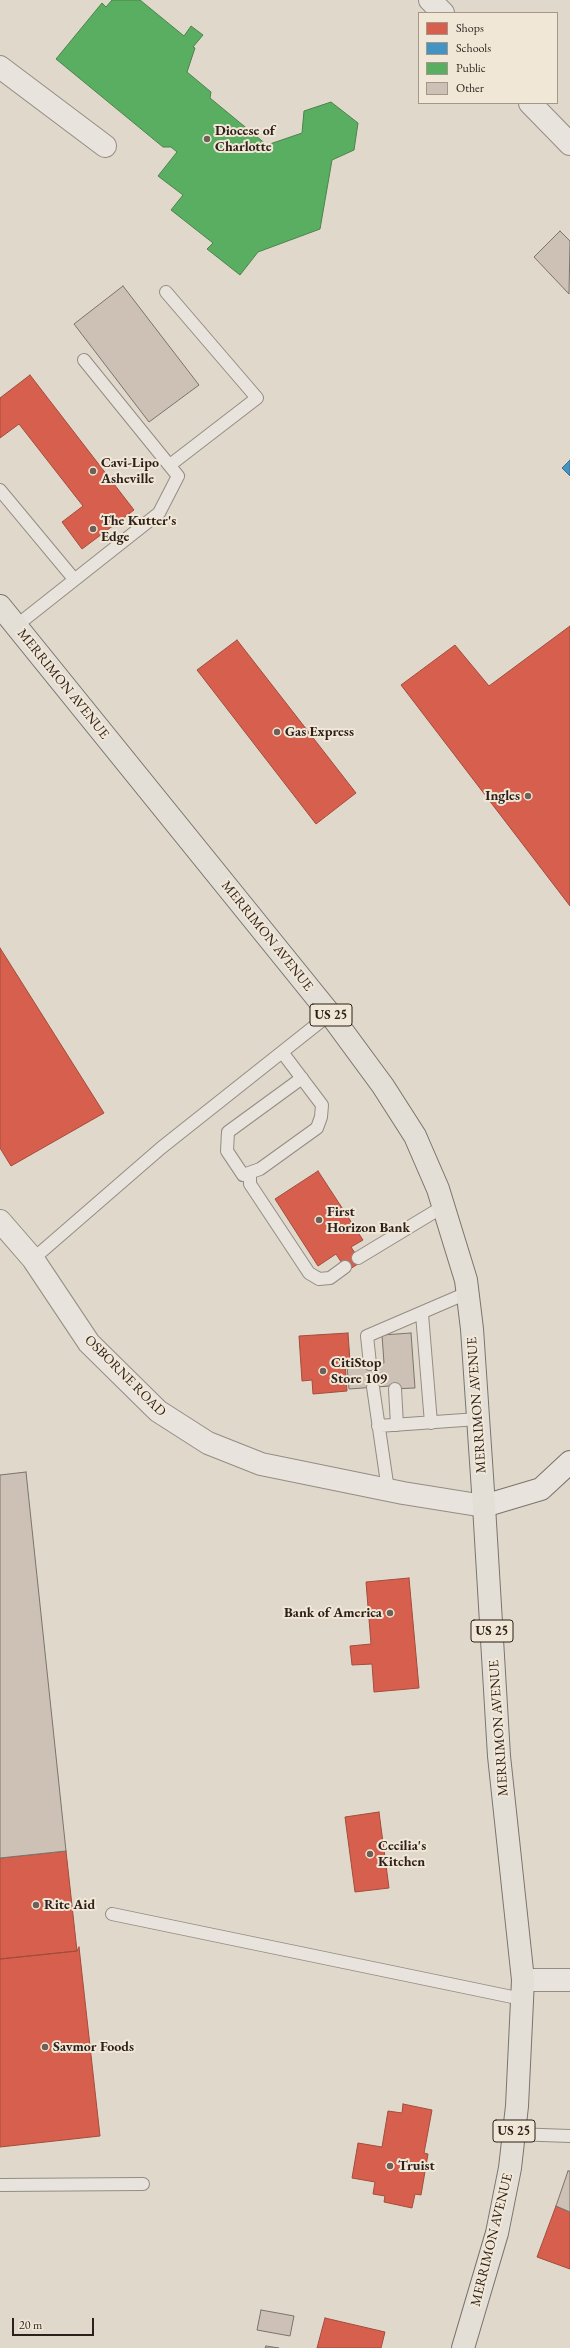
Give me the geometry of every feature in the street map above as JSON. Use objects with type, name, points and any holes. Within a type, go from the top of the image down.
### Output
[{"type":"main road","name":"MERRIMON AVENUE","points":[[0,606],[330,1014],[383,1086],[415,1136],[444,1206],[466,1280],[478,1419],[499,1756],[523,1989],[518,2106],[510,2168],[497,2233],[463,2348]]},
{"type":"street","points":[[430,0],[442,12]]},
{"type":"street","points":[[0,67],[105,146]]},
{"type":"street","points":[[531,104],[570,144]]},
{"type":"street","name":"OSBORNE ROAD","points":[[0,1221],[33,1259],[89,1343],[158,1412],[208,1443],[261,1464],[388,1490],[484,1506]]},
{"type":"street","points":[[484,1506],[540,1489],[570,1462]]},
{"type":"street","points":[[523,1989],[570,1980]]},
{"type":"lane","points":[[166,292],[257,398],[170,465]]},
{"type":"lane","points":[[16,626],[159,514],[178,476],[84,360]]},
{"type":"lane","points":[[0,490],[74,580]]},
{"type":"lane","points":[[33,1259],[161,1148],[330,1014]]},
{"type":"lane","points":[[282,1052],[302,1078],[322,1105],[322,1117],[317,1128],[250,1174],[242,1175],[227,1151],[228,1132],[302,1078]]},
{"type":"lane","points":[[250,1174],[250,1184],[309,1273],[318,1279],[330,1278],[345,1267]]},
{"type":"lane","points":[[358,1258],[444,1206]]},
{"type":"lane","points":[[370,1364],[367,1336],[390,1330],[467,1293]]},
{"type":"lane","points":[[422,1314],[431,1423]]},
{"type":"lane","points":[[373,1387],[388,1490]]},
{"type":"lane","points":[[395,1389],[397,1425]]},
{"type":"lane","points":[[378,1426],[478,1419]]},
{"type":"lane","points":[[112,1914],[523,1989]]},
{"type":"lane","points":[[514,2134],[570,2136]]},
{"type":"lane","points":[[0,2185],[143,2184]]},
{"type":"building: Shops","points":[[30,375],[134,510],[82,549],[62,522],[83,506],[19,424],[0,438],[0,398]]},
{"type":"building: Shops","name":"Ingles","points":[[570,626],[570,906],[401,685],[455,645],[489,686]]},
{"type":"building: Shops","name":"Gas Express","points":[[237,640],[356,793],[316,824],[197,670]]},
{"type":"building: Shops","points":[[0,948],[104,1113],[11,1166],[0,1148]]},
{"type":"building: Shops","name":"First Horizon Bank","points":[[318,1171],[363,1240],[351,1247],[361,1262],[347,1271],[336,1254],[318,1266],[275,1199]]},
{"type":"building: Shops","name":"CitiStop Store 109","points":[[348,1333],[350,1361],[345,1361],[347,1391],[313,1394],[312,1380],[302,1381],[299,1336]]},
{"type":"building: Shops","name":"Bank of America","points":[[409,1578],[419,1688],[374,1692],[372,1664],[352,1665],[350,1646],[371,1644],[366,1582]]},
{"type":"building: Shops","points":[[379,1812],[389,1888],[355,1892],[345,1817]]},
{"type":"building: Shops","name":"Rite Aid","points":[[66,1851],[77,1951],[0,1959],[0,1858]]},
{"type":"building: Shops","name":"Savmor Foods","points":[[79,1947],[100,2136],[0,2147],[0,1959],[77,1951]]},
{"type":"building: Shops","name":"Truist","points":[[403,2104],[432,2110],[424,2153],[428,2154],[421,2195],[415,2194],[412,2208],[384,2202],[385,2196],[373,2194],[375,2182],[352,2178],[358,2143],[382,2147],[388,2111],[402,2113]]},
{"type":"building: Shops","points":[[556,2206],[570,2212],[570,2269],[537,2257]]},
{"type":"building: Shops","points":[[325,2318],[385,2332],[381,2348],[317,2348]]},
{"type":"building: Schools","points":[[570,460],[570,476],[562,468]]},
{"type":"building: Public","name":"Diocese of Charlotte","points":[[112,0],[140,0],[184,36],[191,26],[203,35],[193,47],[195,48],[187,72],[211,92],[210,98],[267,145],[302,133],[304,111],[331,102],[358,123],[354,150],[332,160],[320,229],[258,252],[240,275],[207,249],[213,243],[171,210],[183,195],[158,176],[177,152],[171,147],[163,147],[56,59],[102,3],[106,7]]},
{"type":"building: Other","points":[[560,231],[570,241],[569,294],[534,257]]},
{"type":"building: Other","points":[[123,286],[199,385],[149,422],[74,324]]},
{"type":"building: Other","points":[[411,1333],[415,1388],[390,1389],[390,1386],[349,1389],[347,1366],[384,1363],[382,1335]]},
{"type":"building: Other","points":[[26,1472],[66,1851],[0,1858],[0,1475]]},
{"type":"building: Other","points":[[568,2171],[570,2171],[570,2212],[556,2206]]},
{"type":"building: Other","points":[[261,2310],[294,2316],[290,2336],[257,2330]]},
{"type":"building: Other","points":[[266,2346],[279,2348],[265,2348]]},
{"type":"place","name":"Diocese of Charlotte","points":[[207,139]]},
{"type":"place","name":"Cavi-Lipo Asheville","points":[[93,471]]},
{"type":"place","name":"The Kutter's Edge","points":[[93,529]]},
{"type":"place","name":"Gas Express","points":[[277,732]]},
{"type":"place","name":"Ingles","points":[[528,796]]},
{"type":"place","name":"First Horizon Bank","points":[[319,1220]]},
{"type":"place","name":"CitiStop Store 109","points":[[323,1371]]},
{"type":"place","name":"Bank of America","points":[[390,1613]]},
{"type":"place","name":"Cecilia's Kitchen","points":[[370,1854]]},
{"type":"place","name":"Rite Aid","points":[[36,1905]]},
{"type":"place","name":"Savmor Foods","points":[[45,2047]]},
{"type":"place","name":"Truist","points":[[390,2166]]}]
